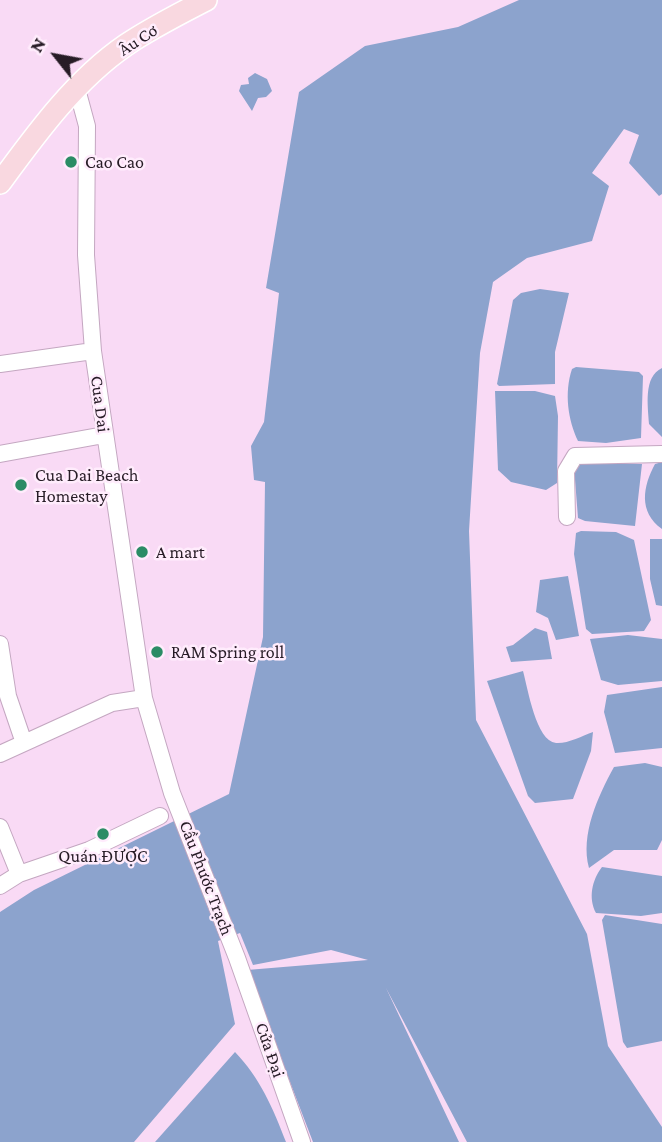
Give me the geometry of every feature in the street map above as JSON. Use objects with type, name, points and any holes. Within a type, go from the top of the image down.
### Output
[{"type":"main road","name":"Âu Cơ","points":[[0,183],[77,89],[126,46],[206,0]]},
{"type":"street","name":"Cua Dai","points":[[77,89],[87,126],[86,243],[93,351],[104,435],[144,698],[174,797]]},
{"type":"street","points":[[0,364],[93,351]]},
{"type":"street","points":[[0,454],[104,435]]},
{"type":"street","points":[[567,517],[566,471],[575,456],[662,454]]},
{"type":"street","points":[[0,643],[8,696],[24,743]]},
{"type":"street","points":[[0,754],[112,703],[144,698]]},
{"type":"street","name":"Cầu Phước Trạch","points":[[174,797],[237,958]]},
{"type":"street","points":[[0,886],[19,874],[89,850],[160,816]]},
{"type":"street","points":[[0,827],[19,874]]},
{"type":"street","name":"Cửa Đại","points":[[237,958],[302,1142]]},
{"type":"water","points":[[519,0],[662,0],[662,194],[659,196],[629,163],[639,135],[624,129],[592,173],[609,186],[592,241],[527,258],[493,282],[480,353],[469,531],[476,720],[587,934],[608,1046],[662,1127],[662,1142],[467,1142],[386,988],[459,1142],[313,1142],[247,970],[368,960],[331,950],[253,965],[240,933],[218,941],[235,1024],[134,1142],[0,1142],[0,912],[34,890],[229,794],[263,637],[265,482],[254,480],[251,446],[264,422],[279,293],[266,288],[299,92],[365,46],[458,27]]},
{"type":"water","points":[[255,73],[267,79],[272,91],[266,97],[258,98],[252,111],[239,91],[241,85],[249,84],[248,78]]},
{"type":"water","points":[[540,289],[569,293],[555,352],[555,384],[499,386],[497,384],[513,300],[521,293]]},
{"type":"water","points":[[576,367],[639,372],[643,376],[641,438],[606,443],[578,441],[568,397],[572,369]]},
{"type":"water","points":[[662,368],[662,437],[649,424],[648,401],[649,385],[656,372]]},
{"type":"water","points":[[495,391],[535,391],[555,396],[558,416],[557,483],[546,490],[511,482],[498,470]]},
{"type":"water","points":[[582,462],[642,464],[635,526],[578,518],[574,467]]},
{"type":"water","points":[[662,462],[662,529],[649,515],[645,498],[651,472],[655,464]]},
{"type":"water","points":[[616,532],[634,540],[651,620],[644,631],[592,634],[586,629],[574,554],[576,533]]},
{"type":"water","points":[[650,539],[662,539],[662,606],[656,605],[650,579]]},
{"type":"water","points":[[568,576],[579,636],[556,640],[548,618],[536,612],[540,580]]},
{"type":"water","points":[[535,628],[547,632],[552,659],[511,662],[506,647],[513,645]]},
{"type":"water","points":[[628,635],[662,639],[662,681],[618,685],[601,680],[590,639]]},
{"type":"water","points":[[523,671],[538,724],[549,740],[556,743],[565,742],[593,732],[591,751],[573,799],[535,803],[528,796],[487,681]]},
{"type":"water","points":[[662,687],[662,748],[615,753],[604,712],[607,695]]},
{"type":"water","points":[[645,763],[662,767],[662,840],[657,850],[614,850],[589,868],[589,829],[608,778],[614,767]]},
{"type":"water","points":[[602,867],[662,876],[662,913],[641,916],[596,913],[592,889]]},
{"type":"water","points":[[605,915],[662,924],[662,1041],[627,1048],[623,1042],[602,920]]},
{"type":"water","points":[[235,1052],[252,1072],[265,1094],[286,1142],[155,1142]]},
{"type":"place","name":"Cao Cao","points":[[71,162]]},
{"type":"place","name":"Cua Dai Beach Homestay","points":[[21,485]]},
{"type":"place","name":"A mart","points":[[142,552]]},
{"type":"place","name":"RAM Spring roll","points":[[157,652]]},
{"type":"place","name":"Quán ĐƯỢC","points":[[103,834]]}]
